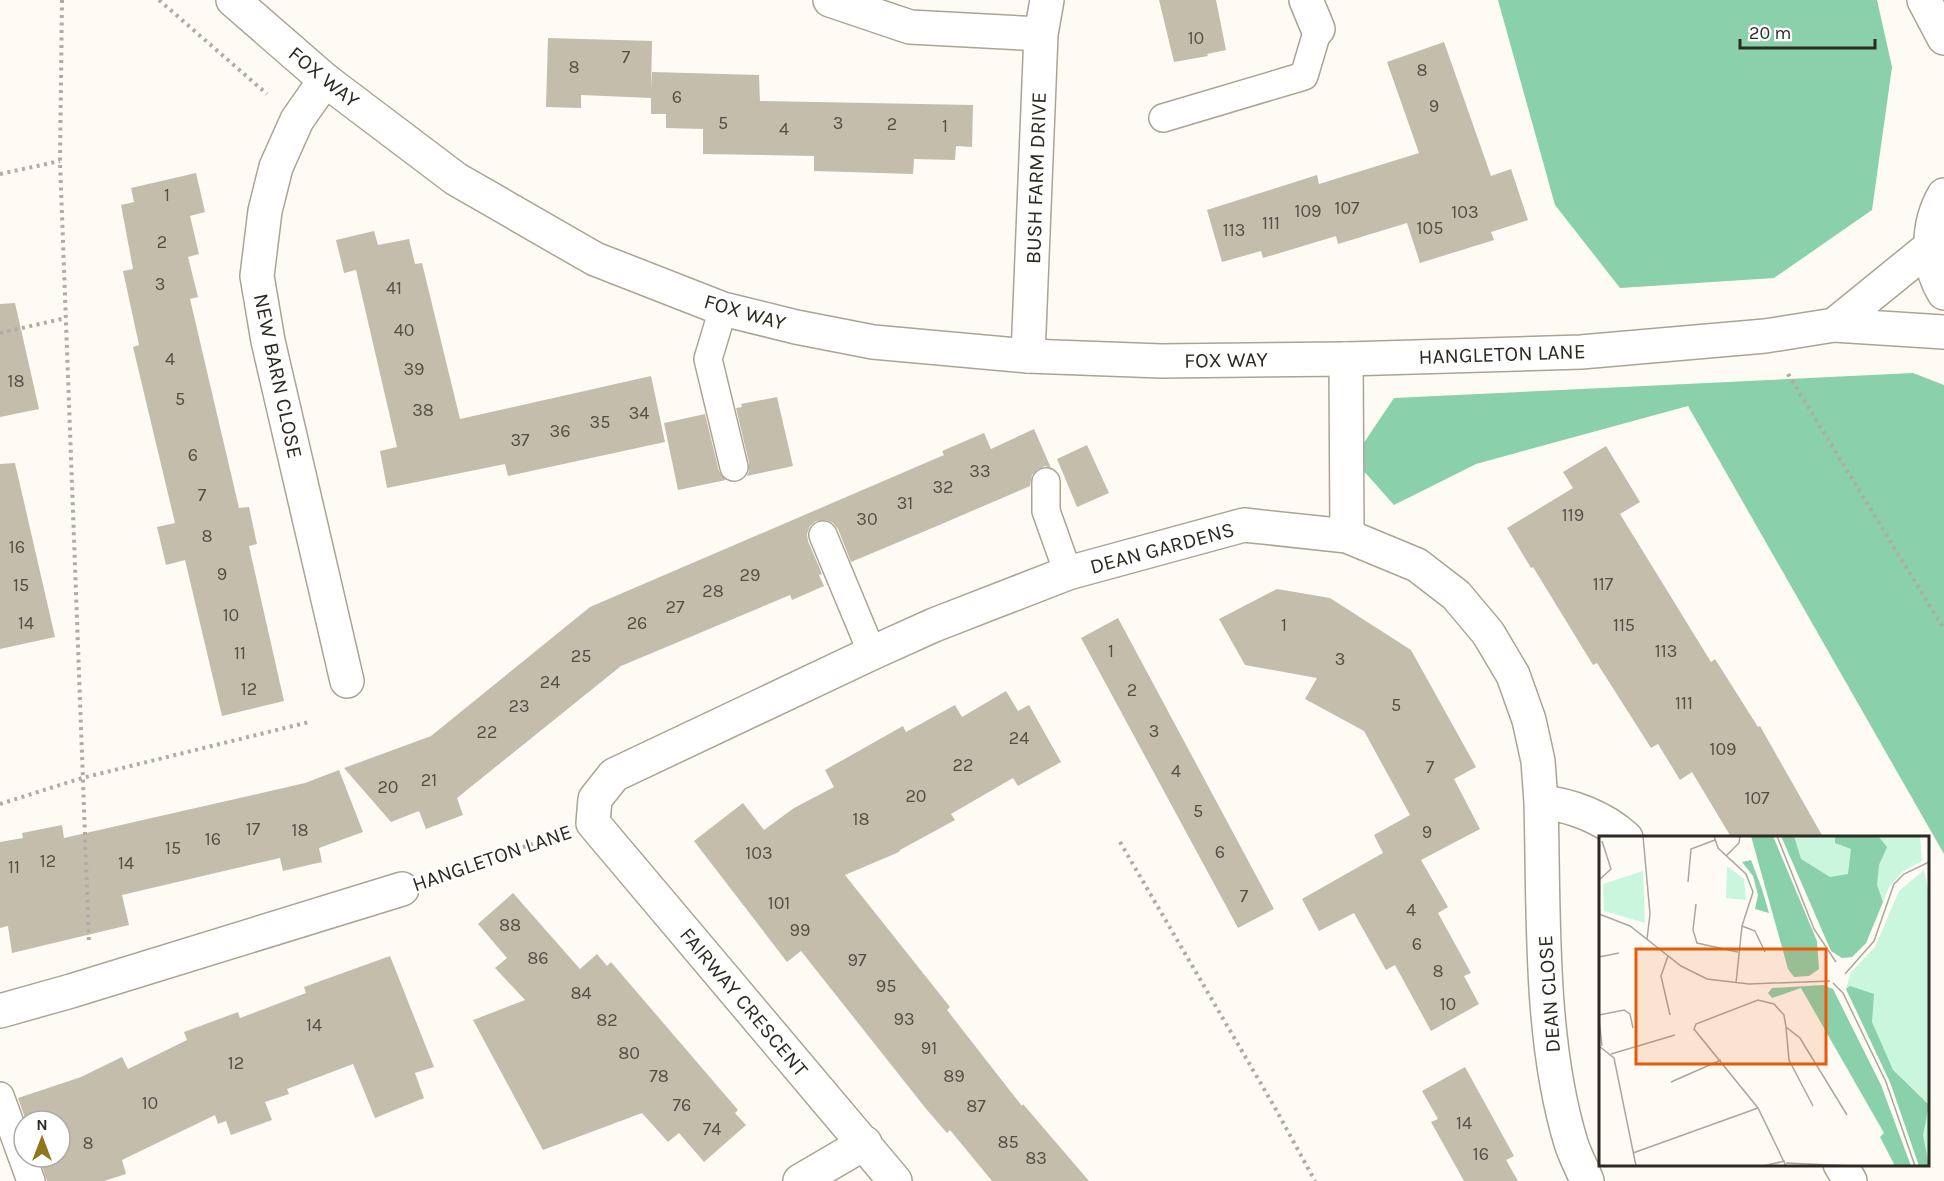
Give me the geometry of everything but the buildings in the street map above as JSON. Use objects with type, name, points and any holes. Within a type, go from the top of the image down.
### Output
[{"type":"main road","name":"FOX WAY","points":[[233,0],[324,80],[456,179],[595,259],[723,309],[796,327],[873,342],[1028,356],[1161,361],[1346,359]]},
{"type":"main road","points":[[830,0],[910,27],[1041,34]]},
{"type":"main road","name":"BUSH FARM DRIVE","points":[[1028,356],[1041,34],[1047,0]]},
{"type":"main road","points":[[1924,0],[1943,45]]},
{"type":"main road","name":"NEW BARN CLOSE","points":[[324,80],[297,120],[276,167],[265,211],[257,276],[268,341],[347,681]]},
{"type":"main road","points":[[1944,195],[1936,208],[1930,247],[1937,281],[1944,293]]},
{"type":"main road","points":[[1834,325],[1930,247]]},
{"type":"main road","name":"HANGLETON LANE","points":[[1346,359],[1581,352],[1765,336],[1834,325],[1944,332]]},
{"type":"main road","points":[[1346,359],[1347,536]]},
{"type":"main road","name":"DEAN GARDENS","points":[[934,626],[1068,573],[1244,525],[1347,536],[1417,564],[1456,595],[1488,633],[1513,675],[1529,720],[1538,761],[1541,802]]},
{"type":"main road","name":"HANGLETON LANE","points":[[593,824],[595,799],[614,775],[934,626]]},
{"type":"main road","points":[[1541,802],[1561,804],[1594,817],[1624,836]]},
{"type":"main road","name":"DEAN CLOSE","points":[[1541,802],[1547,997],[1555,1072],[1571,1143],[1587,1181]]},
{"type":"main road","name":"FAIRWAY CRESCENT","points":[[593,824],[895,1181]]},
{"type":"main road","name":"HANGLETON LANE","points":[[0,1011],[402,889]]},
{"type":"main road","points":[[800,1181],[865,1143]]},
{"type":"main road","points":[[1841,1166],[1850,1181]]},
{"type":"lane","points":[[1163,118],[1304,76],[1312,15]]},
{"type":"lane","points":[[723,309],[708,359],[734,467]]},
{"type":"lane","points":[[1046,482],[1046,511],[1068,573]]},
{"type":"lane","points":[[823,535],[872,653]]},
{"type":"lane","points":[[0,1096],[31,1181]]},
{"type":"path","points":[[62,0],[60,161],[90,942],[71,991]]},
{"type":"path","points":[[159,0],[297,120]]},
{"type":"path","points":[[0,174],[60,161]]},
{"type":"path","points":[[0,333],[66,318]]},
{"type":"path","points":[[1765,336],[1944,629]]},
{"type":"path","points":[[0,804],[82,778],[309,722]]},
{"type":"path","name":"HANGLETON LANE","points":[[402,889],[593,824]]},
{"type":"path","points":[[1120,842],[1274,1106],[1315,1181]]},
{"type":"green space","points":[[1498,0],[1877,0],[1892,67],[1872,210],[1774,278],[1620,288],[1555,205]]},
{"type":"green space","points":[[1913,373],[1944,385],[1944,854],[1688,406],[1476,464],[1394,505],[1353,459],[1394,398]]}]
